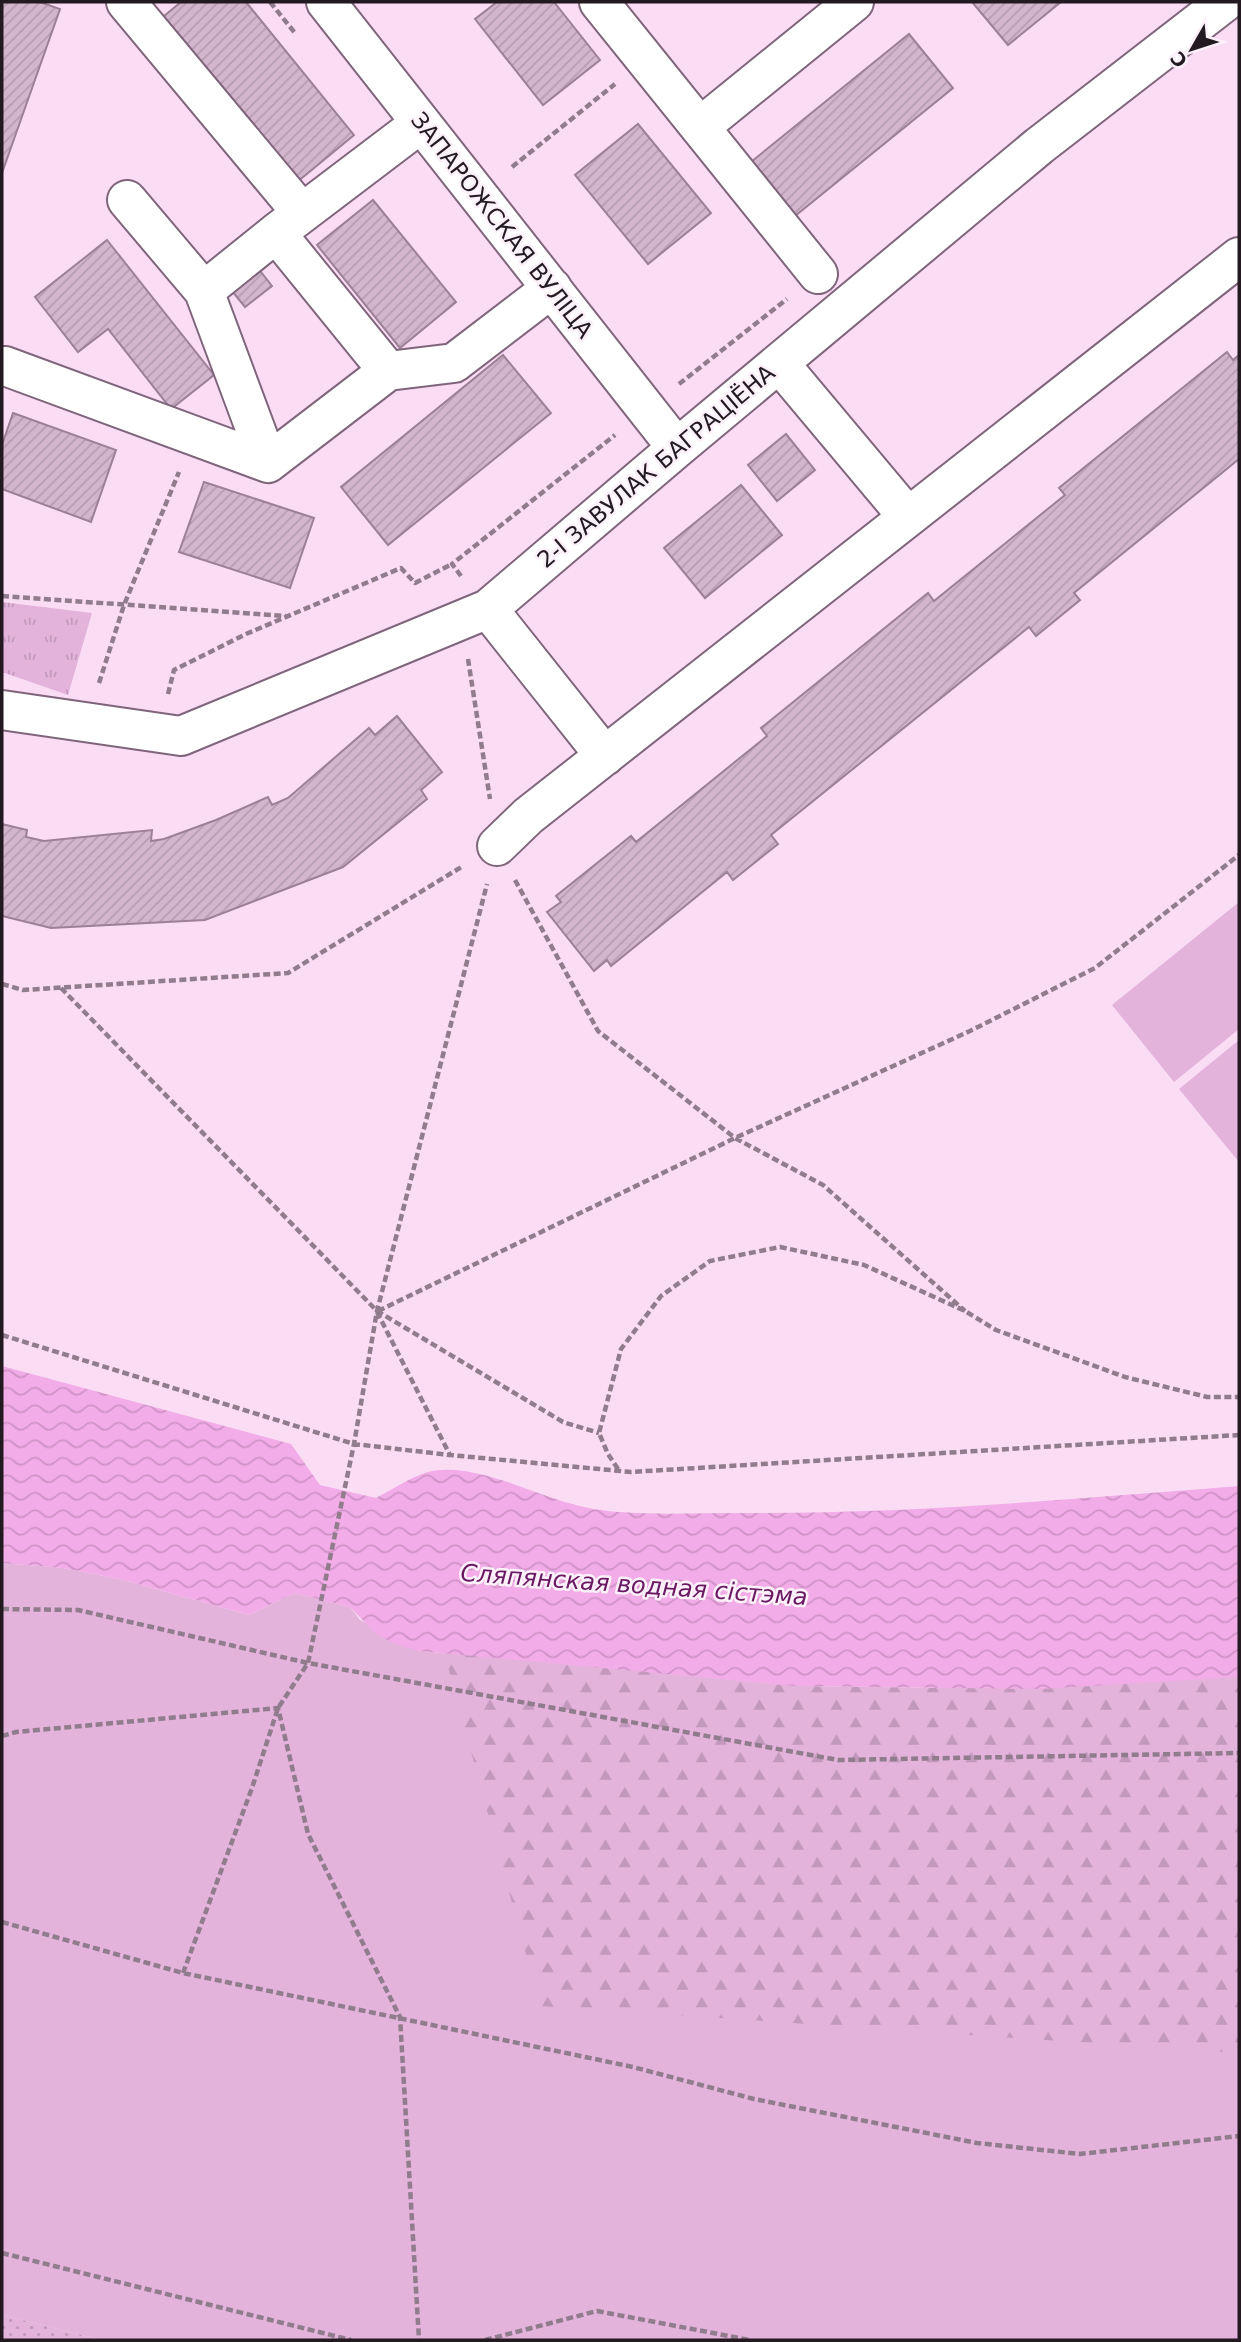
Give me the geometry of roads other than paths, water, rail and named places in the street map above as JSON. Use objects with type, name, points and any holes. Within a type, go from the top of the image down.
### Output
[{"type":"street","points":[[126,2],[289,223],[388,371]]},
{"type":"street","name":"ЗАПАРОЖСКАЯ ВУЛІЦА","points":[[326,2],[677,448]]},
{"type":"street","points":[[599,2],[818,274]]},
{"type":"street","points":[[700,127],[854,2]]},
{"type":"street","name":"2-І ЗАВУЛАК БАГРАЦІЁНА","points":[[2,710],[181,736],[488,609],[1039,146],[1224,2]]},
{"type":"street","points":[[204,291],[421,123]]},
{"type":"street","points":[[127,200],[204,291],[268,463]]},
{"type":"street","points":[[497,846],[528,816],[1239,257]]},
{"type":"street","points":[[268,463],[388,371],[454,363],[551,288]]},
{"type":"street","points":[[779,363],[908,517]]},
{"type":"street","points":[[5,366],[268,463]]},
{"type":"street","points":[[488,609],[605,755]]},
{"type":"water","name":"Сляпянская водная сістэма","points":[[2,1366],[291,1444],[320,1485],[376,1498],[421,1474],[445,1470],[481,1474],[583,1507],[613,1512],[649,1513],[866,1511],[1053,1501],[1239,1486],[1239,1677],[1039,1689],[795,1686],[419,1651],[395,1644],[375,1633],[350,1607],[294,1593],[249,1615],[120,1579],[62,1568],[2,1563]]}]
